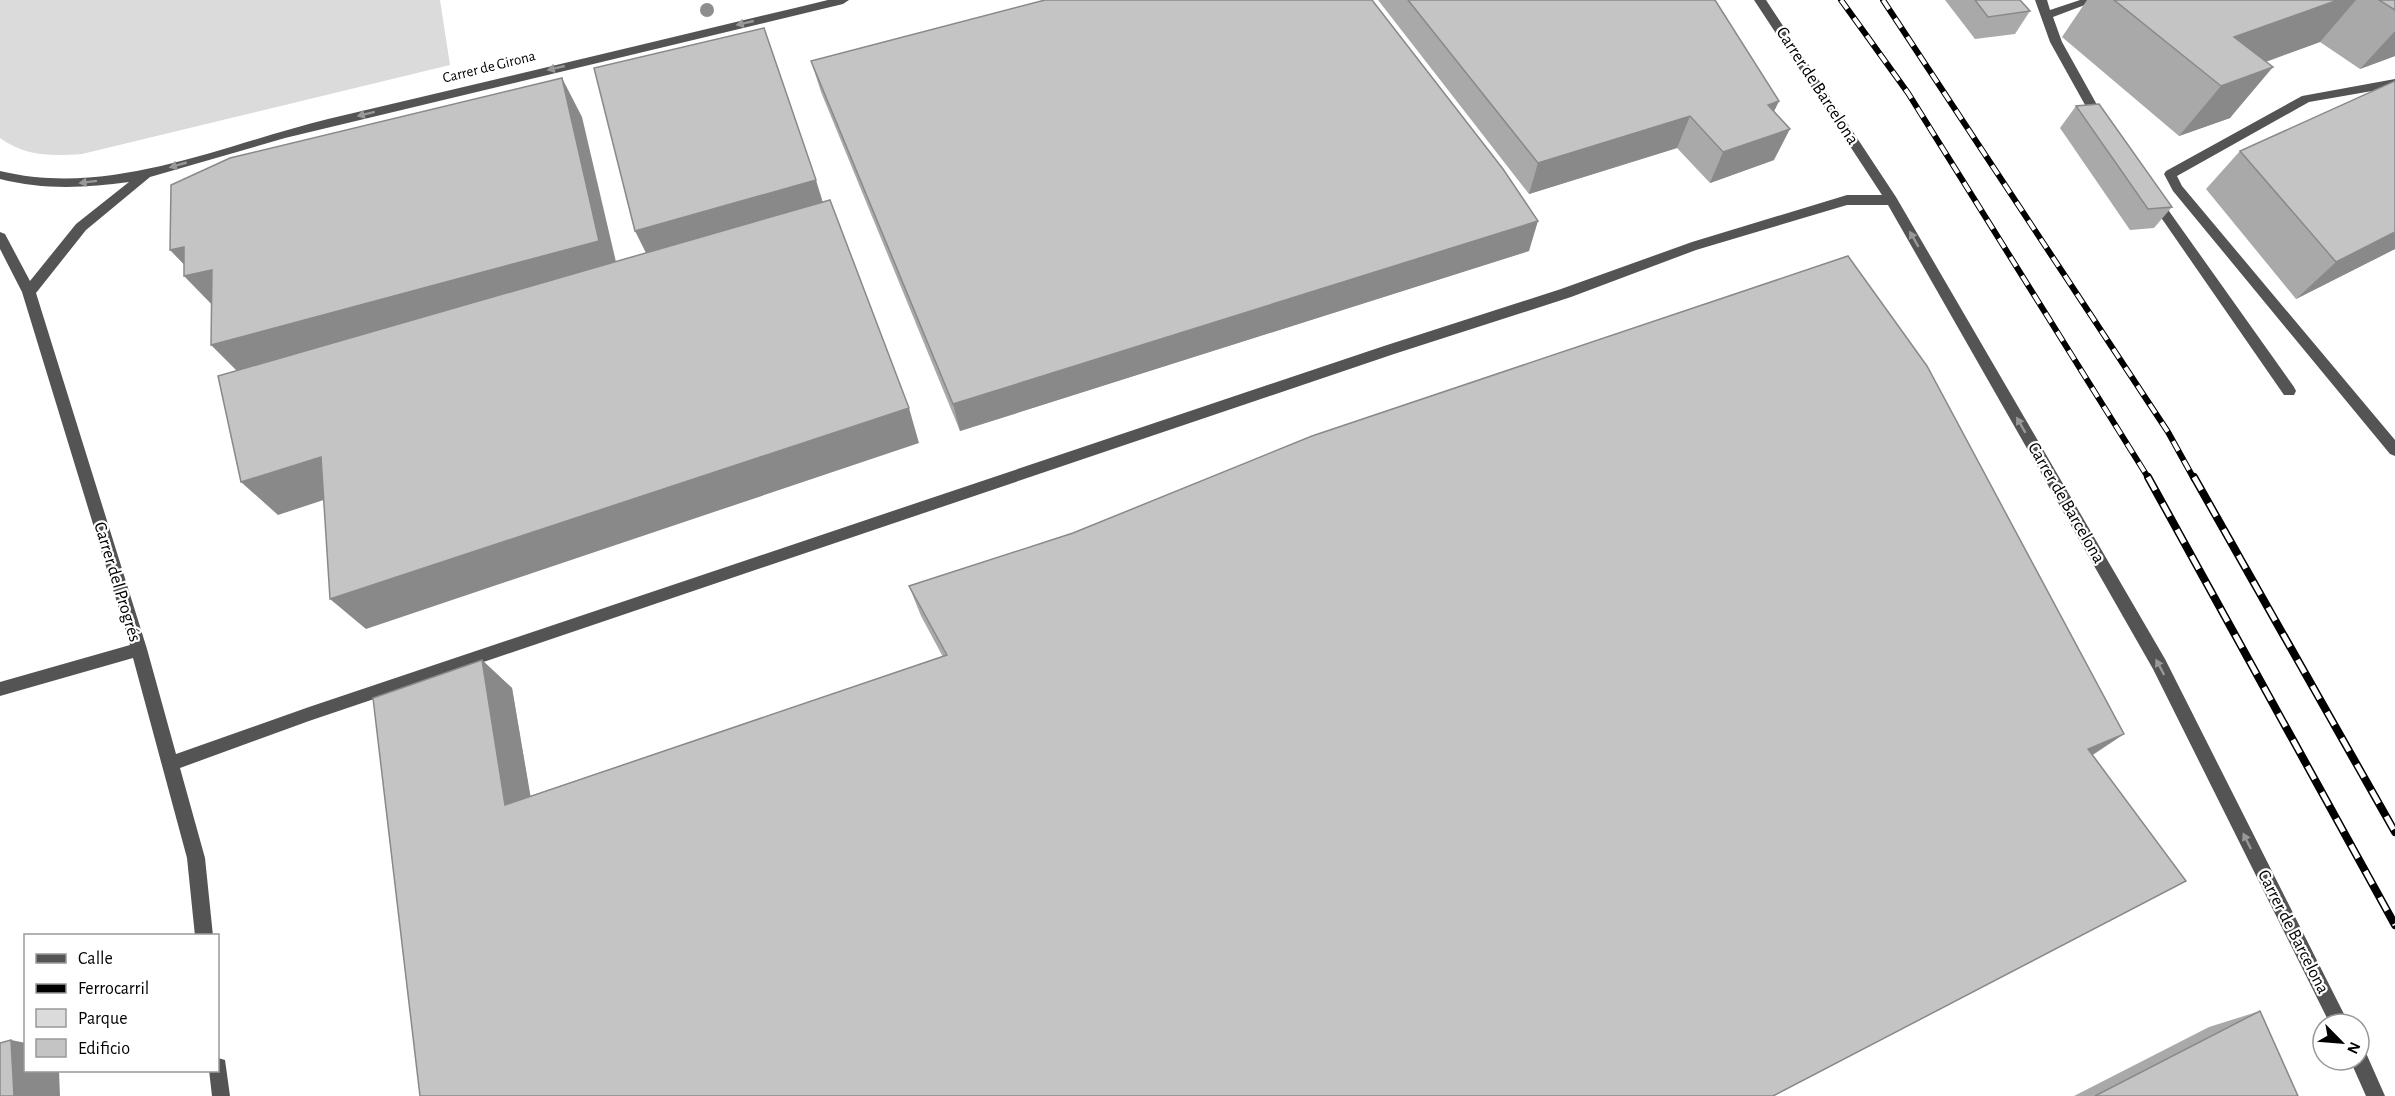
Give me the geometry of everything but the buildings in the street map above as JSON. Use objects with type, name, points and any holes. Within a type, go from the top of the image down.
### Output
[{"type":"street","points":[[777,0],[781,15]]},
{"type":"street","name":"Carrer de Girona","points":[[0,175],[35,183],[74,184],[146,174],[285,134],[843,0]]},
{"type":"street","name":"Carrer de Barcelona","points":[[1760,0],[1892,200],[2159,663],[2334,1012]]},
{"type":"street","points":[[2041,0],[2055,42],[2104,128]]},
{"type":"street","points":[[2047,15],[2089,1]]},
{"type":"street","points":[[2395,83],[2306,99],[2170,174],[2177,188],[2395,450]]},
{"type":"street","name":"Carrer de Girona","points":[[29,292],[81,227],[146,174]]},
{"type":"street","points":[[2148,190],[2289,391]]},
{"type":"street","points":[[169,764],[309,714],[1389,350],[1566,293],[1692,247],[1847,200],[1892,200]]},
{"type":"street","name":"Carrer del Progrés","points":[[0,237],[29,292],[138,649],[196,858],[204,934]]},
{"type":"street","points":[[0,688],[138,649]]},
{"type":"street","points":[[219,1072],[221,1096]]},
{"type":"street","points":[[2365,1072],[2376,1096]]},
{"type":"green space","points":[[0,0],[440,0],[450,65],[82,154],[40,154],[20,149],[0,138]]},
{"type":"railway","points":[[1841,0],[1908,93],[2149,479]]},
{"type":"railway","points":[[1883,0],[2168,432],[2194,479]]},
{"type":"railway","points":[[2148,477],[2395,925]]},
{"type":"railway","points":[[2194,477],[2395,832]]}]
